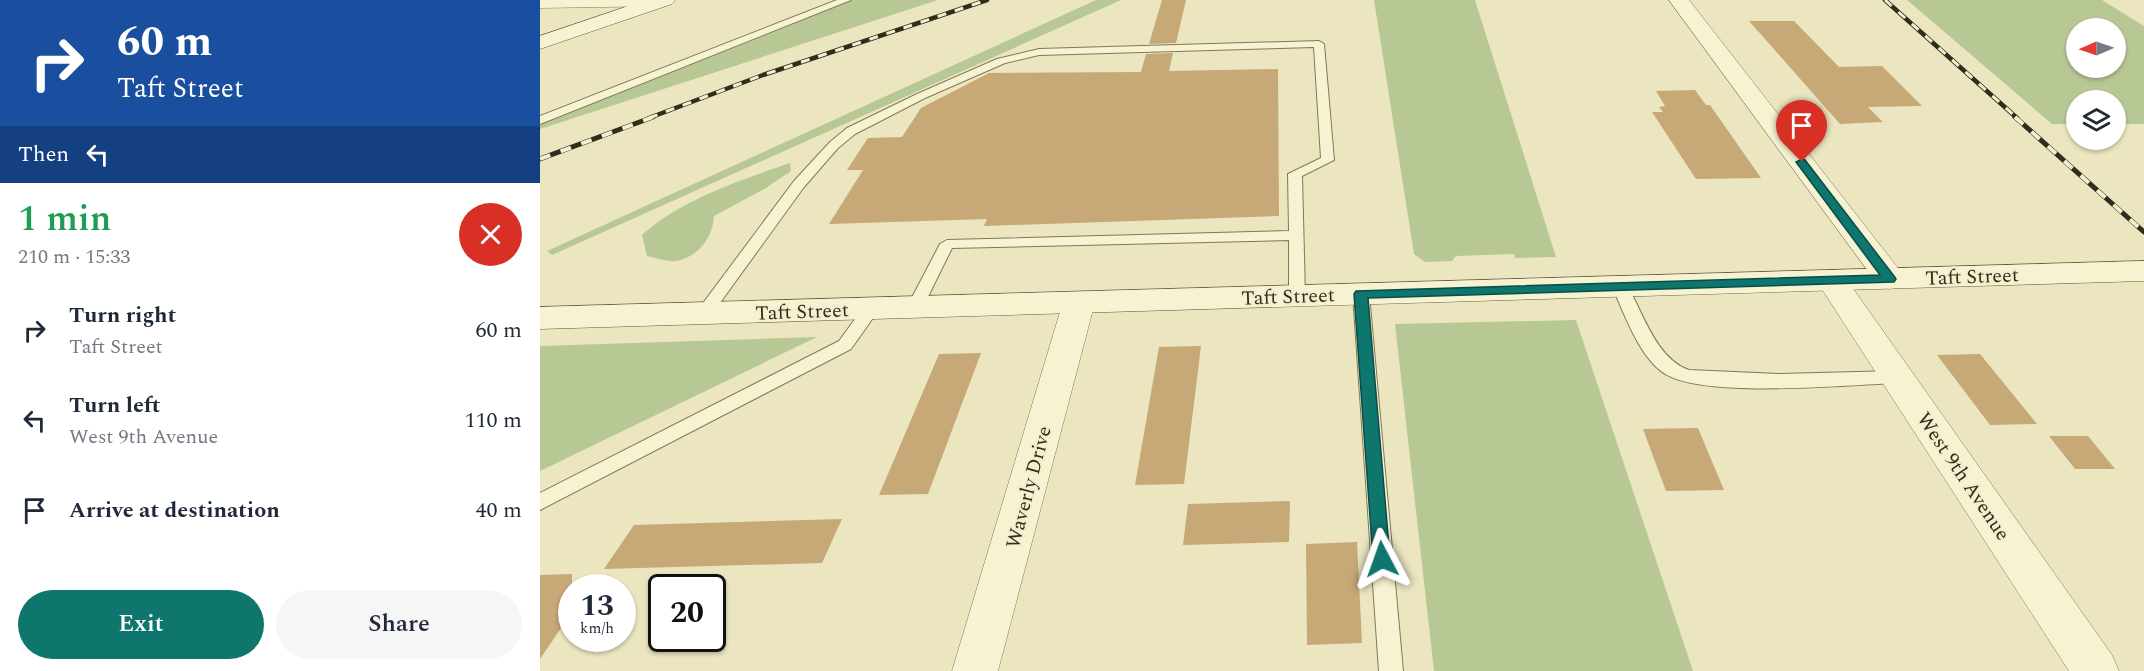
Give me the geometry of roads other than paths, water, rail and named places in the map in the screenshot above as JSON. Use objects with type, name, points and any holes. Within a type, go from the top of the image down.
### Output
[{"type":"street","points":[[540,2],[665,0]]},
{"type":"street","points":[[540,42],[665,0]]},
{"type":"street","points":[[1679,0],[1890,279]]},
{"type":"street","name":"Taft Street","points":[[540,318],[2144,271]]},
{"type":"street","name":"West 9th Avenue","points":[[1831,280],[2096,671]]},
{"type":"street","name":"Waverly Drive","points":[[975,671],[1079,302]]},
{"type":"lane","points":[[540,120],[846,0]]},
{"type":"lane","points":[[703,314],[798,184],[834,144],[851,131],[921,96],[1000,61],[1039,52],[1319,45],[1328,160],[1295,174],[1297,296]]},
{"type":"lane","points":[[915,307],[947,244],[1296,235]]},
{"type":"lane","points":[[1620,286],[1650,346],[1662,362],[1675,373],[1710,380],[1897,377]]},
{"type":"lane","points":[[1361,294],[1391,671]]},
{"type":"lane","points":[[540,502],[845,345],[872,308]]},
{"type":"railway","points":[[649,118],[763,75],[987,0]]},
{"type":"railway","points":[[1885,0],[2017,118]]},
{"type":"railway","points":[[540,159],[653,117]]},
{"type":"railway","points":[[2015,117],[2144,232]]}]
